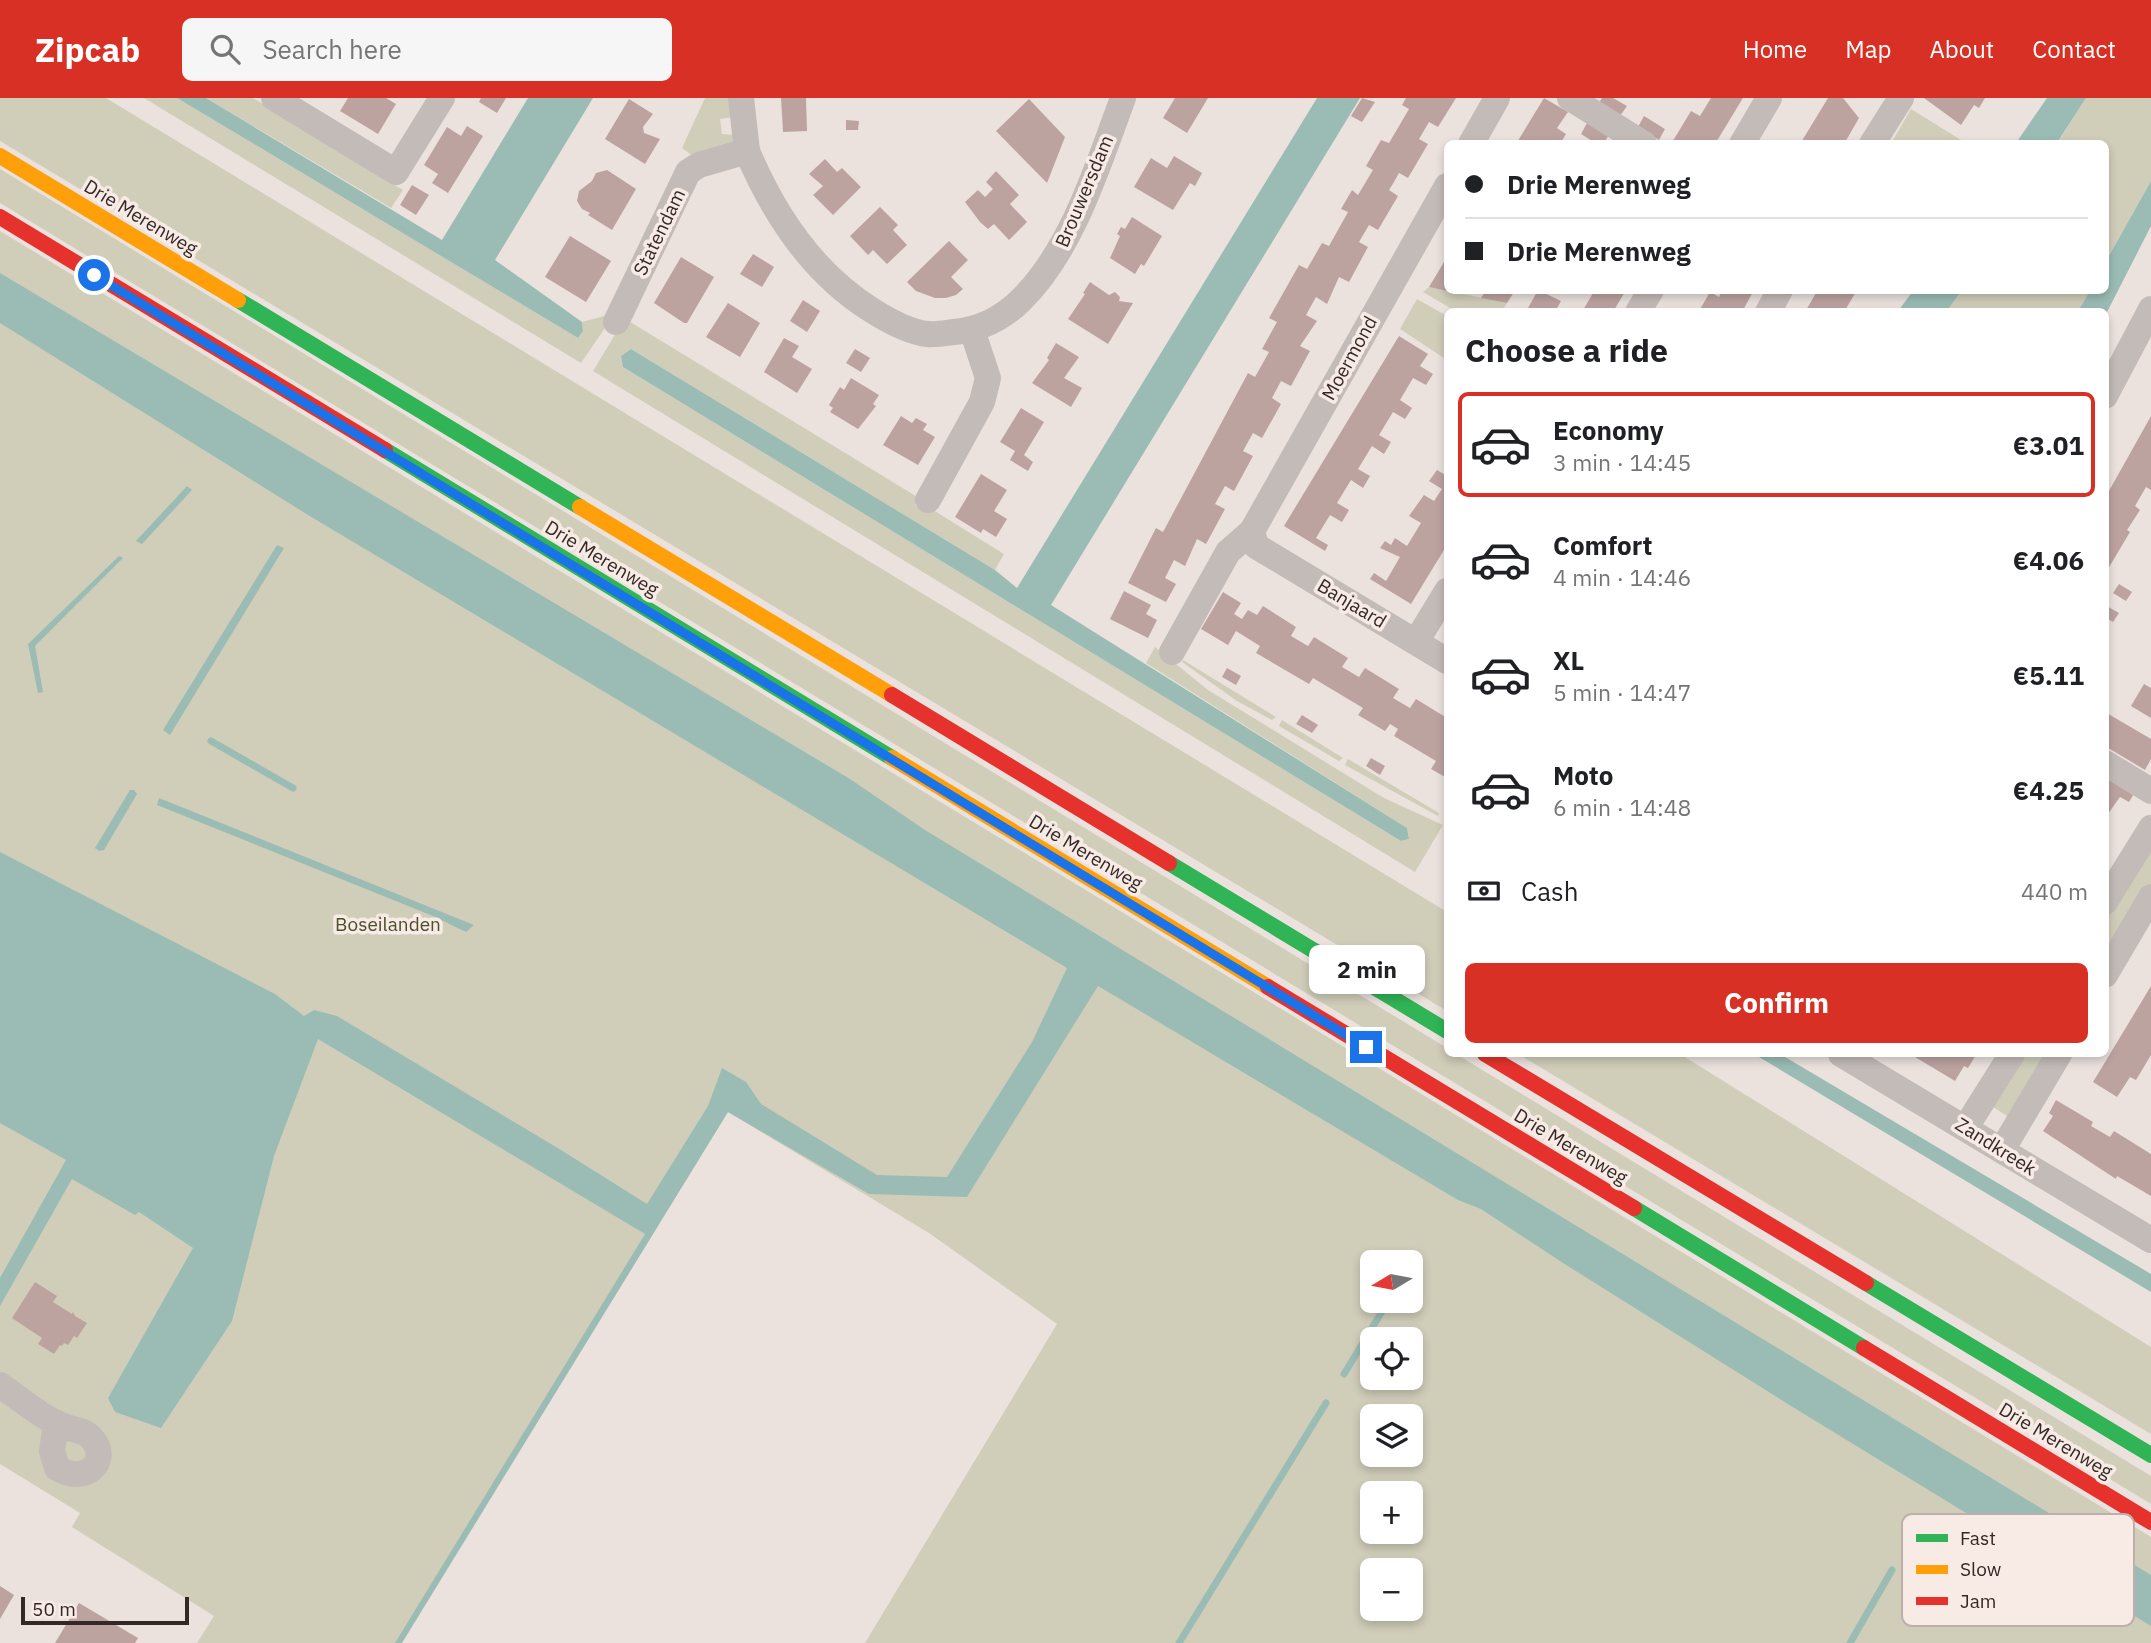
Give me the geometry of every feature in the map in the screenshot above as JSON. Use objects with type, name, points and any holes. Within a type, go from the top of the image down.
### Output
[{"type":"highway","name":"Drie Merenweg","points":[[0,156],[1444,1029]]},
{"type":"highway","name":"Drie Merenweg","points":[[0,218],[2151,1522]]},
{"type":"highway","name":"Drie Merenweg","points":[[1490,1057],[2151,1455]]},
{"type":"street","points":[[274,98],[396,172],[442,98]]},
{"type":"street","points":[[741,98],[747,151]]},
{"type":"street","name":"Brouwersdam","points":[[747,151],[762,186],[799,244],[825,276],[856,301],[890,322],[927,334],[972,330],[995,320],[1020,302],[1056,255],[1094,176],[1123,98]]},
{"type":"street","points":[[1473,140],[1497,98]]},
{"type":"street","points":[[1570,98],[1638,140]]},
{"type":"street","points":[[1744,140],[1769,98]]},
{"type":"street","points":[[1875,140],[1901,98]]},
{"type":"street","name":"Statendam","points":[[616,322],[688,172],[699,165],[747,151]]},
{"type":"street","name":"Moermond","points":[[1172,652],[1228,552],[1254,539],[1444,191]]},
{"type":"street","points":[[2109,388],[2151,309]]},
{"type":"street","points":[[928,500],[982,402],[988,378],[972,330]]},
{"type":"street","name":"Banjaard","points":[[1254,539],[1444,659]]},
{"type":"street","points":[[1416,642],[1444,596]]},
{"type":"street","points":[[2109,765],[2151,791]]},
{"type":"street","points":[[2109,896],[2151,828]]},
{"type":"street","points":[[2109,968],[2151,897]]},
{"type":"street","name":"Zandkreek","points":[[1846,1057],[2151,1240]]},
{"type":"street","points":[[1966,1127],[2010,1057]]},
{"type":"street","points":[[2002,1150],[2057,1057]]},
{"type":"street","points":[[0,1385],[56,1423]]},
{"type":"green space","points":[[0,98],[106,98],[1444,910],[1444,1009],[0,141]]},
{"type":"green space","points":[[144,98],[177,98],[578,338],[583,331],[582,322],[604,316],[621,298],[581,363]]},
{"type":"green space","points":[[206,98],[253,98],[403,190],[391,208]]},
{"type":"green space","points":[[705,98],[734,98],[734,117],[720,119],[722,134],[735,135],[736,146],[697,159],[682,148]]},
{"type":"green space","points":[[2086,98],[2151,98],[2151,181],[2109,256],[2109,140],[2060,140]]},
{"type":"green space","points":[[1911,109],[1961,140],[1893,140]]},
{"type":"green space","points":[[0,169],[1444,1046],[1444,1057],[1461,1057],[2151,1476],[2151,1504],[0,203]]},
{"type":"green space","name":"Boseilanden","points":[[0,231],[2113,1514],[1902,1514],[1902,1626],[2134,1626],[2134,1527],[2151,1537],[2151,1643],[865,1643],[1057,1324],[929,1233],[728,1112],[400,1643],[197,1643],[214,1616],[72,1527],[80,1513],[0,1464]]},
{"type":"green space","points":[[1429,287],[1444,290],[1444,294],[1463,294],[1507,303],[1504,308],[1450,308],[1423,292]]},
{"type":"green space","points":[[1958,294],[2088,294],[2080,308],[1949,308]]},
{"type":"green space","points":[[1417,299],[1444,314],[1444,358],[1400,329]]},
{"type":"green space","points":[[627,320],[919,498],[915,505],[924,512],[933,510],[1004,554],[995,570],[631,349],[621,356],[623,367],[1401,841],[1409,839],[1407,828],[1146,663],[1155,647],[1208,690],[1384,798],[1443,825],[1415,872],[593,371],[622,323]]},
{"type":"green space","points":[[1183,660],[1276,717],[1272,720],[1237,701],[1182,662]]},
{"type":"green space","points":[[1282,720],[1343,758],[1339,761],[1279,726]]},
{"type":"green space","points":[[1348,759],[1439,813],[1438,816],[1345,765]]},
{"type":"green space","points":[[2151,841],[2151,888],[2109,956],[2109,909]]},
{"type":"green space","points":[[1523,1057],[1685,1057],[2151,1347],[2151,1434]]},
{"type":"green space","points":[[2019,1057],[2048,1057],[2010,1118],[1990,1105]]},
{"type":"water","points":[[177,98],[206,98],[442,240],[528,98],[593,98],[495,260],[582,322],[583,331],[578,338]]},
{"type":"water","points":[[1317,98],[1360,98],[1051,605],[1407,828],[1409,839],[1401,841],[623,367],[621,356],[631,349],[995,570],[1017,588]]},
{"type":"water","points":[[2047,98],[2086,98],[2059,140],[2018,140]]},
{"type":"water","points":[[2151,181],[2151,226],[2109,308],[2080,308],[2088,294],[2109,294],[2109,256]]},
{"type":"water","points":[[0,273],[850,779],[925,830],[2051,1514],[1968,1514],[1791,1406],[1481,1209],[1458,1200],[1098,986],[967,1197],[869,1194],[728,1112],[402,1643],[395,1643],[645,1234],[318,1039],[274,1156],[232,1321],[161,1428],[115,1412],[108,1398],[193,1248],[139,1212],[135,1215],[72,1179],[0,1306],[0,1278],[66,1160],[0,1123],[0,852],[275,994],[304,1016],[314,1010],[337,1016],[647,1204],[708,1106],[722,1068],[746,1082],[761,1104],[877,1175],[947,1177],[1032,1042],[1067,968],[308,515],[0,323]]},
{"type":"water","points":[[1911,294],[1959,294],[1949,308],[1900,308]]},
{"type":"water","points":[[187,486],[192,490],[142,544],[136,541]]},
{"type":"water","points":[[277,545],[284,548],[170,735],[163,730]]},
{"type":"water","points":[[119,556],[123,558],[35,646],[43,692],[38,693],[28,644]]},
{"type":"water","points":[[130,790],[137,794],[104,850],[99,851],[95,848]]},
{"type":"water","points":[[159,798],[474,925],[466,932],[433,916],[157,805]]},
{"type":"water","points":[[1759,1057],[1785,1057],[2151,1274],[2151,1292]]},
{"type":"water","points":[[2134,1565],[2151,1575],[2151,1626],[2134,1616]]},
{"type":"building","points":[[348,98],[386,98],[396,104],[378,134],[340,111]]},
{"type":"building","points":[[481,98],[506,98],[497,113],[479,102]]},
{"type":"building","points":[[781,98],[806,98],[807,131],[783,132]]},
{"type":"building","points":[[1175,98],[1208,98],[1187,133],[1163,118]]},
{"type":"building","points":[[1362,98],[1375,102],[1362,122],[1351,116]]},
{"type":"building","points":[[1406,98],[1456,98],[1438,127],[1429,122],[1419,139],[1428,144],[1408,178],[1399,173],[1389,190],[1398,196],[1378,230],[1369,225],[1359,242],[1368,247],[1349,282],[1339,277],[1327,304],[1316,297],[1306,315],[1317,321],[1300,346],[1310,351],[1291,386],[1281,381],[1272,398],[1281,404],[1262,438],[1253,433],[1243,451],[1253,456],[1234,491],[1225,486],[1215,504],[1225,509],[1206,544],[1197,539],[1185,566],[1174,560],[1165,578],[1176,584],[1166,602],[1128,583],[1156,528],[1163,532],[1248,373],[1255,377],[1269,352],[1262,349],[1277,322],[1269,318],[1299,265],[1307,269],[1322,243],[1329,246],[1348,212],[1341,209],[1352,190],[1358,195],[1373,170],[1366,166],[1381,140],[1389,143],[1409,109],[1402,105]]},
{"type":"building","points":[[1544,98],[1568,112],[1557,128],[1566,134],[1562,140],[1518,140]]},
{"type":"building","points":[[1602,98],[1613,98],[1627,106],[1620,116],[1599,103]]},
{"type":"building","points":[[1711,98],[1743,98],[1717,140],[1673,140],[1691,111],[1700,116]]},
{"type":"building","points":[[1828,98],[1843,98],[1859,118],[1846,140],[1802,140]]},
{"type":"building","points":[[1924,98],[1985,98],[1979,108],[1974,105],[1961,125]]},
{"type":"building","points":[[629,99],[653,114],[643,127],[644,133],[660,139],[645,164],[605,139]]},
{"type":"building","points":[[1029,99],[1065,137],[1047,183],[996,131]]},
{"type":"building","points":[[1644,116],[1665,129],[1659,140],[1638,127]]},
{"type":"building","points":[[846,120],[859,121],[858,130],[846,130]]},
{"type":"building","points":[[1587,123],[1608,136],[1606,140],[1591,140],[1581,134]]},
{"type":"building","points":[[467,126],[483,136],[448,193],[432,183],[438,174],[424,165],[447,127],[461,136]]},
{"type":"building","points":[[1174,156],[1202,173],[1195,186],[1190,183],[1173,210],[1134,187],[1151,158],[1167,168]]},
{"type":"building","points":[[825,159],[837,172],[842,168],[861,187],[833,215],[813,195],[823,186],[809,174]]},
{"type":"building","points":[[607,170],[636,189],[612,230],[588,215],[590,213],[582,209],[577,201],[579,191],[592,181],[596,173]]},
{"type":"building","points":[[996,171],[1019,195],[1010,204],[1027,222],[1009,240],[994,224],[988,229],[965,202],[978,190],[985,197],[993,189],[986,182]]},
{"type":"building","points":[[412,185],[429,195],[416,215],[400,205]]},
{"type":"building","points":[[880,207],[898,225],[893,230],[907,245],[887,264],[873,250],[868,255],[850,236]]},
{"type":"building","points":[[1132,217],[1162,236],[1144,266],[1141,264],[1135,274],[1110,258],[1120,236],[1117,234],[1121,227],[1125,229]]},
{"type":"building","points":[[570,236],[611,261],[586,302],[545,277]]},
{"type":"building","points":[[949,241],[968,260],[951,277],[963,289],[946,298],[935,298],[916,291],[907,282]]},
{"type":"building","points":[[753,254],[774,267],[762,287],[740,274]]},
{"type":"building","points":[[681,257],[714,277],[687,323],[654,303]]},
{"type":"building","points":[[1444,262],[1444,290],[1429,287]]},
{"type":"building","points":[[1090,282],[1109,295],[1115,292],[1120,297],[1119,301],[1133,303],[1108,344],[1068,319]]},
{"type":"building","points":[[1484,294],[1513,294],[1507,303],[1481,298]]},
{"type":"building","points":[[1536,294],[1546,294],[1561,301],[1557,308],[1528,308]]},
{"type":"building","points":[[1592,294],[1624,294],[1615,308],[1584,308]]},
{"type":"building","points":[[1709,294],[1719,297],[1720,294],[1752,294],[1744,308],[1701,308]]},
{"type":"building","points":[[1815,294],[1855,294],[1846,308],[1807,308]]},
{"type":"building","points":[[803,300],[820,311],[807,332],[790,321]]},
{"type":"building","points":[[728,303],[760,323],[740,357],[706,337]]},
{"type":"building","points":[[1399,336],[1428,354],[1420,366],[1433,374],[1426,385],[1413,378],[1400,400],[1412,408],[1405,419],[1393,412],[1379,435],[1391,442],[1384,454],[1372,446],[1358,469],[1370,476],[1363,488],[1351,480],[1337,503],[1349,510],[1342,522],[1330,515],[1316,538],[1328,545],[1325,551],[1284,526]]},
{"type":"building","points":[[784,338],[799,346],[792,357],[812,369],[797,393],[764,372]]},
{"type":"building","points":[[1056,343],[1079,357],[1064,378],[1082,388],[1071,407],[1032,383],[1049,360],[1047,358]]},
{"type":"building","points":[[855,349],[870,358],[861,372],[846,363]]},
{"type":"building","points":[[851,378],[879,395],[873,404],[876,406],[858,429],[830,412],[833,408],[829,405],[840,387],[844,390]]},
{"type":"building","points":[[1021,408],[1044,422],[1024,455],[1033,462],[1028,471],[1010,460],[1015,451],[1000,442]]},
{"type":"building","points":[[901,416],[912,423],[916,418],[927,424],[923,430],[935,437],[918,465],[883,445]]},
{"type":"building","points":[[2151,416],[2151,490],[2146,487],[2135,506],[2140,510],[2109,567],[2109,491]]},
{"type":"building","points":[[1437,470],[1444,474],[1444,550],[1411,604],[1370,579],[1374,573],[1386,581],[1400,557],[1380,548],[1385,541],[1391,545],[1395,538],[1407,546],[1421,523],[1409,516],[1424,495],[1434,501],[1442,489],[1429,481]]},
{"type":"building","points":[[981,474],[1007,490],[994,511],[1007,519],[996,537],[983,529],[981,533],[955,517]]},
{"type":"building","points":[[2119,584],[2132,592],[2126,601],[2113,593]]},
{"type":"building","points":[[1124,591],[1151,605],[1146,614],[1157,620],[1148,638],[1110,619]]},
{"type":"building","points":[[1223,592],[1241,603],[1234,614],[1242,619],[1248,610],[1257,615],[1263,606],[1296,627],[1291,636],[1308,646],[1314,637],[1348,658],[1342,667],[1359,677],[1365,668],[1399,689],[1393,698],[1410,708],[1416,699],[1444,716],[1444,776],[1431,769],[1436,761],[1394,736],[1398,729],[1390,724],[1385,731],[1358,715],[1363,708],[1313,678],[1309,684],[1256,653],[1260,646],[1236,631],[1228,645],[1201,629]]},
{"type":"building","points":[[2109,607],[2119,613],[2113,622],[2109,620]]},
{"type":"building","points":[[1227,668],[1241,676],[1236,685],[1222,677]]},
{"type":"building","points":[[2144,684],[2151,688],[2151,718],[2131,706]]},
{"type":"building","points":[[2109,714],[2151,739],[2151,759],[2145,770],[2109,748]]},
{"type":"building","points":[[1302,715],[1318,725],[1312,733],[1296,724]]},
{"type":"building","points":[[1371,758],[1385,766],[1380,775],[1366,766]]},
{"type":"building","points":[[2109,776],[2135,792],[2129,802],[2120,797],[2109,812]]},
{"type":"building","points":[[2151,986],[2151,1055],[2136,1080],[2130,1077],[2117,1097],[2093,1082]]},
{"type":"building","points":[[1915,1057],[1975,1057],[1968,1068],[1964,1066],[1955,1081]]},
{"type":"building","points":[[2056,1100],[2093,1122],[2091,1126],[2110,1137],[2114,1131],[2151,1154],[2151,1196],[2117,1176],[2116,1179],[2043,1131],[2053,1116],[2049,1113]]},
{"type":"building","points":[[35,1282],[57,1296],[53,1302],[87,1323],[77,1338],[74,1336],[68,1345],[60,1345],[54,1354],[38,1344],[42,1338],[12,1318]]},
{"type":"building","points":[[0,1586],[14,1595],[0,1619]]},
{"type":"building","points":[[79,1603],[138,1638],[135,1643],[55,1643]]},
{"type":"waterway","points":[[211,741],[293,788]]},
{"type":"waterway","points":[[1344,1374],[1381,1313]]},
{"type":"waterway","points":[[1179,1643],[1326,1403]]},
{"type":"waterway","points":[[1850,1643],[1892,1570]]},
{"type":"traffic: fast","points":[[238,300],[580,507]]},
{"type":"traffic: fast","points":[[385,450],[892,758]]},
{"type":"traffic: fast","points":[[1169,863],[1444,1029]]},
{"type":"traffic: fast","points":[[1634,1208],[1864,1348]]},
{"type":"traffic: fast","points":[[1866,1283],[2151,1455]]},
{"type":"traffic: slow","points":[[0,156],[238,300]]},
{"type":"traffic: slow","points":[[580,507],[892,695]]},
{"type":"traffic: slow","points":[[892,758],[1268,987]]},
{"type":"traffic: jam","points":[[0,217],[385,450]]},
{"type":"traffic: jam","points":[[892,695],[1169,863]]},
{"type":"traffic: jam","points":[[1268,987],[1634,1208]]},
{"type":"traffic: jam","points":[[1490,1057],[1866,1283]]},
{"type":"traffic: jam","points":[[1864,1348],[2151,1522]]},
{"type":"route","points":[[94,275],[1366,1047]]}]
